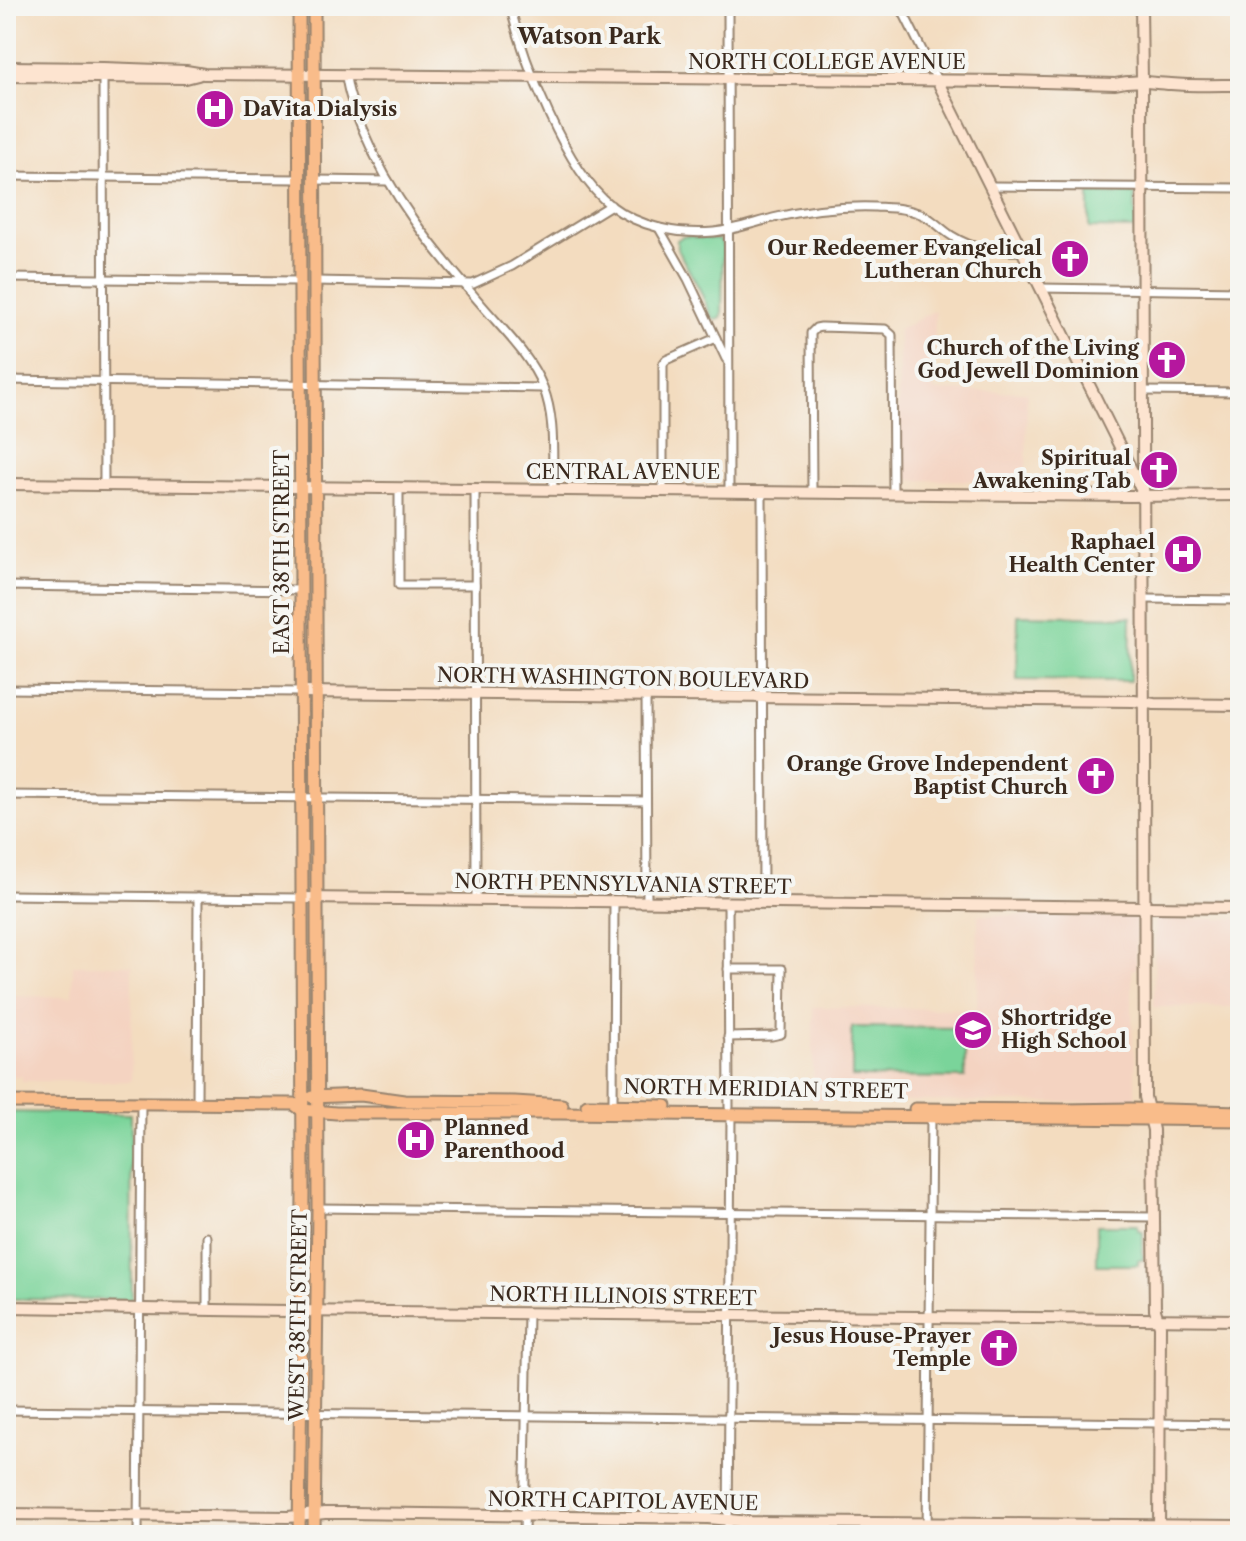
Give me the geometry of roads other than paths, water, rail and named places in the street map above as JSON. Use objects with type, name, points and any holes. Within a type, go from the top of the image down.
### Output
[{"type":"main road","name":"EAST 38TH STREET","points":[[299,6],[299,1104]]},
{"type":"main road","name":"EAST 38TH STREET","points":[[314,6],[317,1096]]},
{"type":"main road","points":[[1141,6],[1145,1097],[1153,1130],[1155,1310],[1160,1326],[1159,1530]]},
{"type":"main road","name":"NORTH COLLEGE AVENUE","points":[[6,67],[314,76],[1115,84],[1155,81],[1240,85]]},
{"type":"main road","name":"NORTH COLLEGE AVENUE","points":[[6,76],[186,78],[204,74]]},
{"type":"main road","points":[[937,80],[1144,495]]},
{"type":"main road","name":"CENTRAL AVENUE","points":[[6,484],[1240,495]]},
{"type":"main road","name":"NORTH WASHINGTON BOULEVARD","points":[[301,692],[1134,701],[1240,705]]},
{"type":"main road","name":"NORTH PENNSYLVANIA STREET","points":[[301,898],[1240,908]]},
{"type":"main road","name":"NORTH MERIDIAN STREET","points":[[299,1104],[317,1096],[361,1095],[404,1101],[931,1117],[1240,1112]]},
{"type":"main road","name":"WEST 38TH STREET","points":[[314,1535],[317,1096]]},
{"type":"main road","name":"NORTH MERIDIAN STREET","points":[[6,1102],[299,1104],[317,1111],[1150,1115],[1240,1120]]},
{"type":"main road","name":"WEST 38TH STREET","points":[[299,1104],[299,1535]]},
{"type":"main road","name":"NORTH ILLINOIS STREET","points":[[6,1307],[1240,1320]]},
{"type":"main road","name":"NORTH CAPITOL AVENUE","points":[[6,1514],[708,1518],[927,1530],[1159,1530],[1240,1526]]},
{"type":"street","points":[[510,6],[534,77],[570,154],[597,192],[630,217],[659,228],[706,233],[813,210],[877,207],[921,214],[952,236],[975,247],[1000,252],[1022,251]]},
{"type":"street","points":[[728,6],[729,491]]},
{"type":"street","points":[[900,6],[937,80]]},
{"type":"street","points":[[346,76],[359,120],[388,181],[425,238],[527,358],[543,388],[551,417],[553,490]]},
{"type":"street","points":[[103,77],[104,485]]},
{"type":"street","points":[[6,176],[300,179]]},
{"type":"street","points":[[315,180],[388,181]]},
{"type":"street","points":[[989,186],[1240,188]]},
{"type":"street","points":[[315,281],[476,283],[512,266],[611,205]]},
{"type":"street","points":[[659,228],[688,279],[729,365]]},
{"type":"street","points":[[6,278],[300,281]]},
{"type":"street","points":[[1040,288],[1240,291]]},
{"type":"street","points":[[812,491],[811,333],[818,327],[885,329],[893,336],[893,492]]},
{"type":"street","points":[[663,490],[663,364],[716,338]]},
{"type":"street","points":[[6,380],[543,388]]},
{"type":"street","points":[[1144,391],[1240,392]]},
{"type":"street","points":[[399,488],[399,585],[475,585]]},
{"type":"street","points":[[475,488],[476,900]]},
{"type":"street","points":[[762,491],[763,903]]},
{"type":"street","points":[[6,586],[300,590]]},
{"type":"street","points":[[1144,599],[1240,600]]},
{"type":"street","name":"NORTH WASHINGTON BOULEVARD","points":[[6,689],[301,692]]},
{"type":"street","points":[[646,695],[647,902]]},
{"type":"street","points":[[6,795],[646,801]]},
{"type":"street","name":"NORTH PENNSYLVANIA STREET","points":[[6,895],[301,898]]},
{"type":"street","points":[[197,1104],[198,897]]},
{"type":"street","points":[[613,1105],[614,902]]},
{"type":"street","points":[[728,903],[731,1213],[728,1535]]},
{"type":"street","points":[[728,969],[782,969],[781,1034],[728,1037]]},
{"type":"street","points":[[138,1535],[141,1103]]},
{"type":"street","points":[[927,1530],[931,1117]]},
{"type":"street","points":[[318,1208],[1154,1217]]},
{"type":"street","points":[[207,1237],[207,1309]]},
{"type":"street","points":[[524,1535],[528,1313]]},
{"type":"street","points":[[6,1410],[1240,1424]]},
{"type":"place","name":"DaVita Dialysis","points":[[215,109]]},
{"type":"place","name":"Our Redeemer Evangelical Lutheran Church","points":[[1070,259]]},
{"type":"place","name":"Church of the Living God Jewell Dominion","points":[[1167,360]]},
{"type":"place","name":"Spiritual Awakening Tab","points":[[1159,470]]},
{"type":"place","name":"Raphael Health Center","points":[[1183,554]]},
{"type":"place","name":"Orange Grove Independent Baptist Church","points":[[1096,776]]},
{"type":"place","name":"Shortridge High School","points":[[973,1030]]},
{"type":"place","name":"Planned Parenthood","points":[[416,1140]]},
{"type":"place","name":"Jesus House-Prayer Temple","points":[[999,1348]]},
{"type":"district","name":"Watson Park","points":[[589,36]]}]
